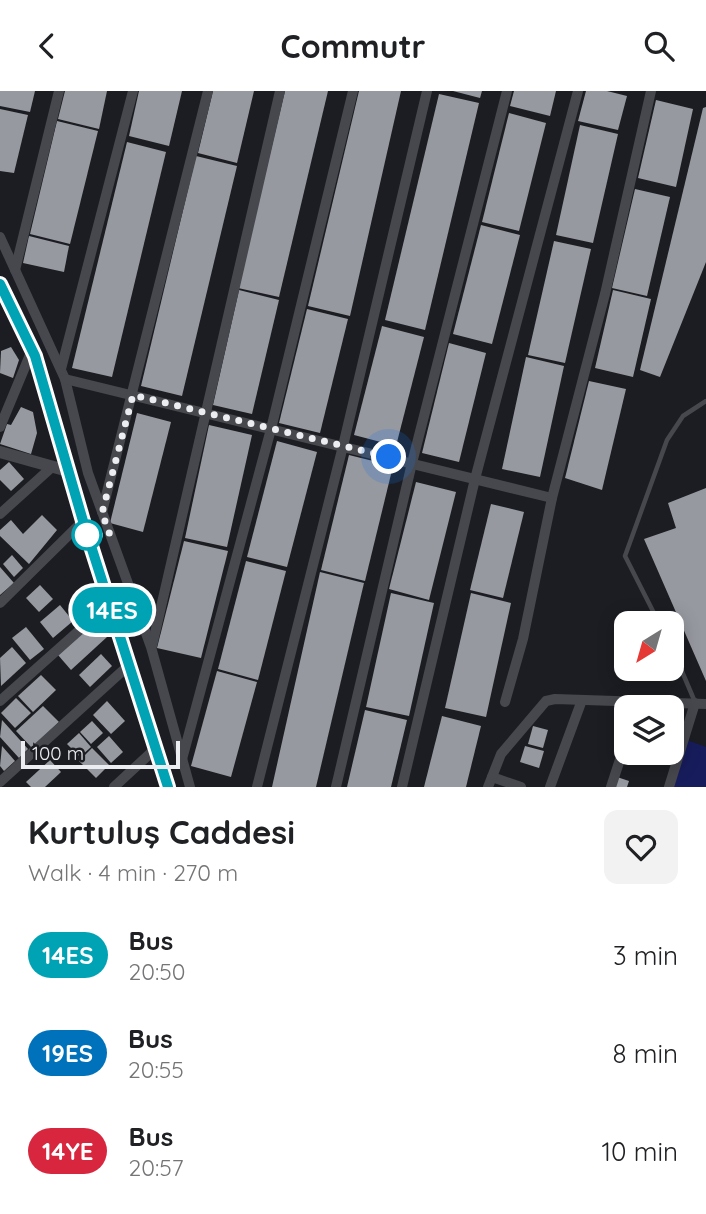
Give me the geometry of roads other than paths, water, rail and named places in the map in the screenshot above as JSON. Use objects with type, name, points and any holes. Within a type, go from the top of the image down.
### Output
[{"type":"main road","points":[[0,284],[32,350],[83,521],[169,787]]},
{"type":"main road","points":[[0,452],[68,471]]},
{"type":"street","points":[[15,271],[59,91]]},
{"type":"street","points":[[63,374],[133,91]]},
{"type":"street","points":[[102,513],[208,91]]},
{"type":"street","points":[[151,647],[280,91]]},
{"type":"street","points":[[181,763],[271,429],[353,91]]},
{"type":"street","points":[[257,787],[343,446],[427,91]]},
{"type":"street","points":[[336,787],[412,463],[507,91]]},
{"type":"street","points":[[402,787],[475,479],[578,91]]},
{"type":"street","points":[[505,702],[523,639],[552,498],[605,294],[651,91]]},
{"type":"street","points":[[0,237],[63,374],[88,473],[151,647],[181,763],[190,787]]},
{"type":"street","points":[[0,427],[32,350]]},
{"type":"street","points":[[63,374],[133,395],[552,498]]},
{"type":"street","points":[[0,514],[52,467]]},
{"type":"street","points":[[0,603],[83,521]]},
{"type":"street","points":[[0,701],[110,603]]},
{"type":"street","points":[[0,782],[129,665]]},
{"type":"street","points":[[521,787],[490,782],[501,754],[546,701],[582,699],[614,702]]},
{"type":"street","points":[[550,787],[582,699]]},
{"type":"street","points":[[669,787],[701,703]]},
{"type":"street","points":[[114,787],[155,749]]},
{"type":"street","points":[[611,787],[618,765]]},
{"type":"lane","points":[[653,611],[625,556],[667,440],[683,416],[706,401]]},
{"type":"lane","points":[[684,671],[701,703]]}]
